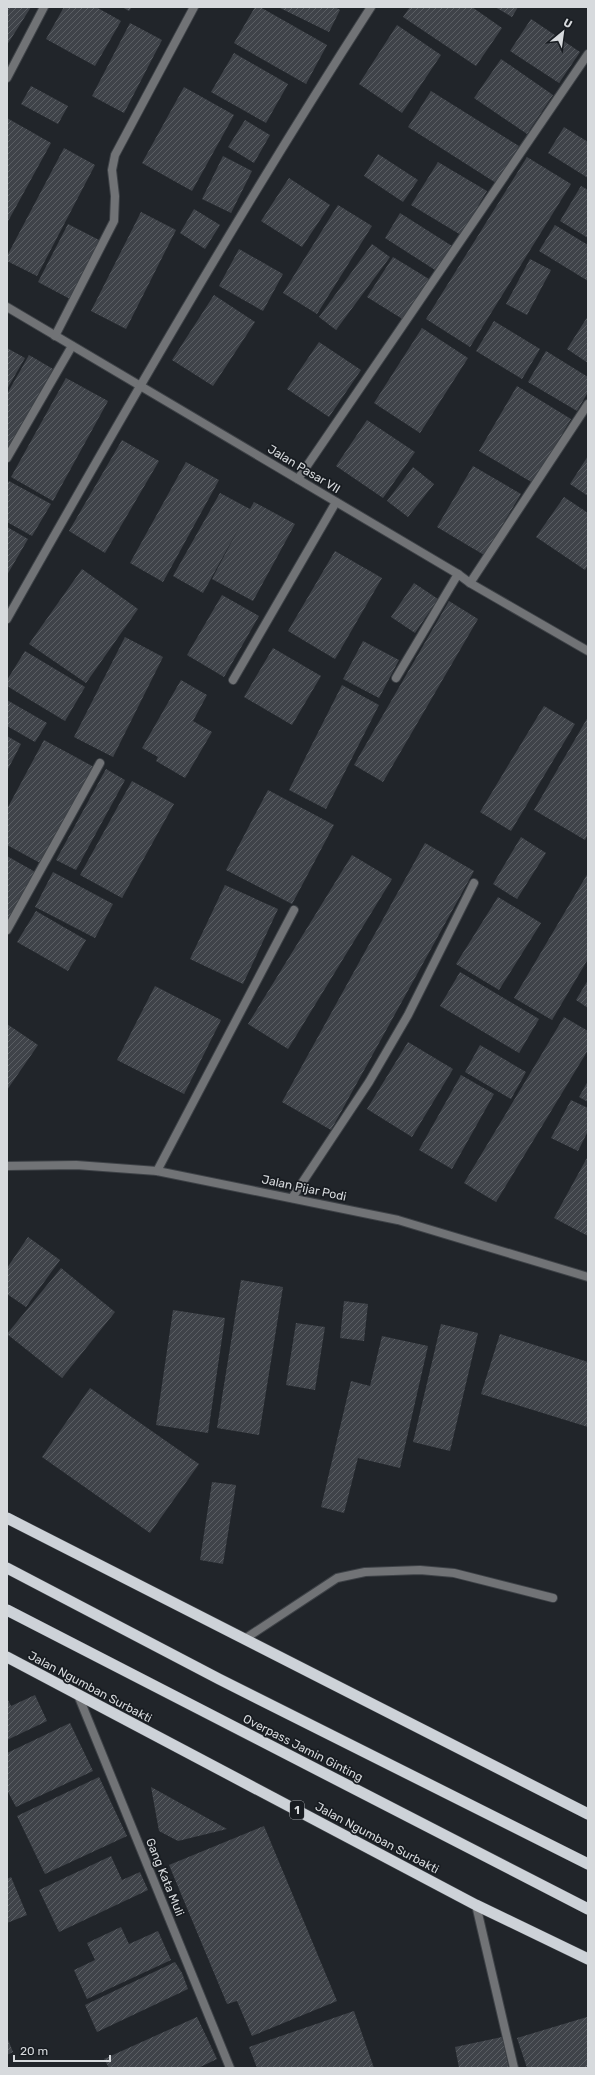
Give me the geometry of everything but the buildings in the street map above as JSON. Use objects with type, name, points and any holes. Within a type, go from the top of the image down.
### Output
[{"type":"highway","points":[[7,1518],[246,1638],[588,1814]]},
{"type":"highway","name":"Overpass Jamin Ginting","points":[[7,1568],[219,1679],[588,1864]]},
{"type":"highway","name":"Overpass Jamin Ginting","points":[[7,1610],[588,1909]]},
{"type":"highway","name":"Jalan Ngumban Surbakti","points":[[7,1657],[476,1905],[588,1959]]},
{"type":"street","points":[[7,78],[44,7]]},
{"type":"street","points":[[55,336],[114,221],[115,196],[112,170],[115,155],[194,7]]},
{"type":"street","points":[[7,619],[139,385],[290,132],[370,7]]},
{"type":"street","points":[[298,479],[588,54]]},
{"type":"street","name":"Jalan Pasar VII","points":[[7,307],[458,574],[470,583],[588,651]]},
{"type":"street","points":[[7,458],[72,346]]},
{"type":"street","points":[[470,583],[588,404]]},
{"type":"street","points":[[233,680],[336,502]]},
{"type":"street","points":[[396,678],[458,574]]},
{"type":"street","points":[[7,930],[100,762]]},
{"type":"street","points":[[292,1198],[369,1082],[408,1015],[474,883]]},
{"type":"street","points":[[157,1171],[294,910]]},
{"type":"street","name":"Jalan Pijar Podi","points":[[7,1166],[76,1165],[157,1171],[398,1220],[588,1277]]},
{"type":"street","points":[[246,1638],[337,1578],[365,1572],[420,1570],[454,1573],[553,1598]]},
{"type":"street","name":"Gang Kata Muli","points":[[78,1695],[230,2068]]},
{"type":"street","points":[[476,1905],[514,2068]]}]
